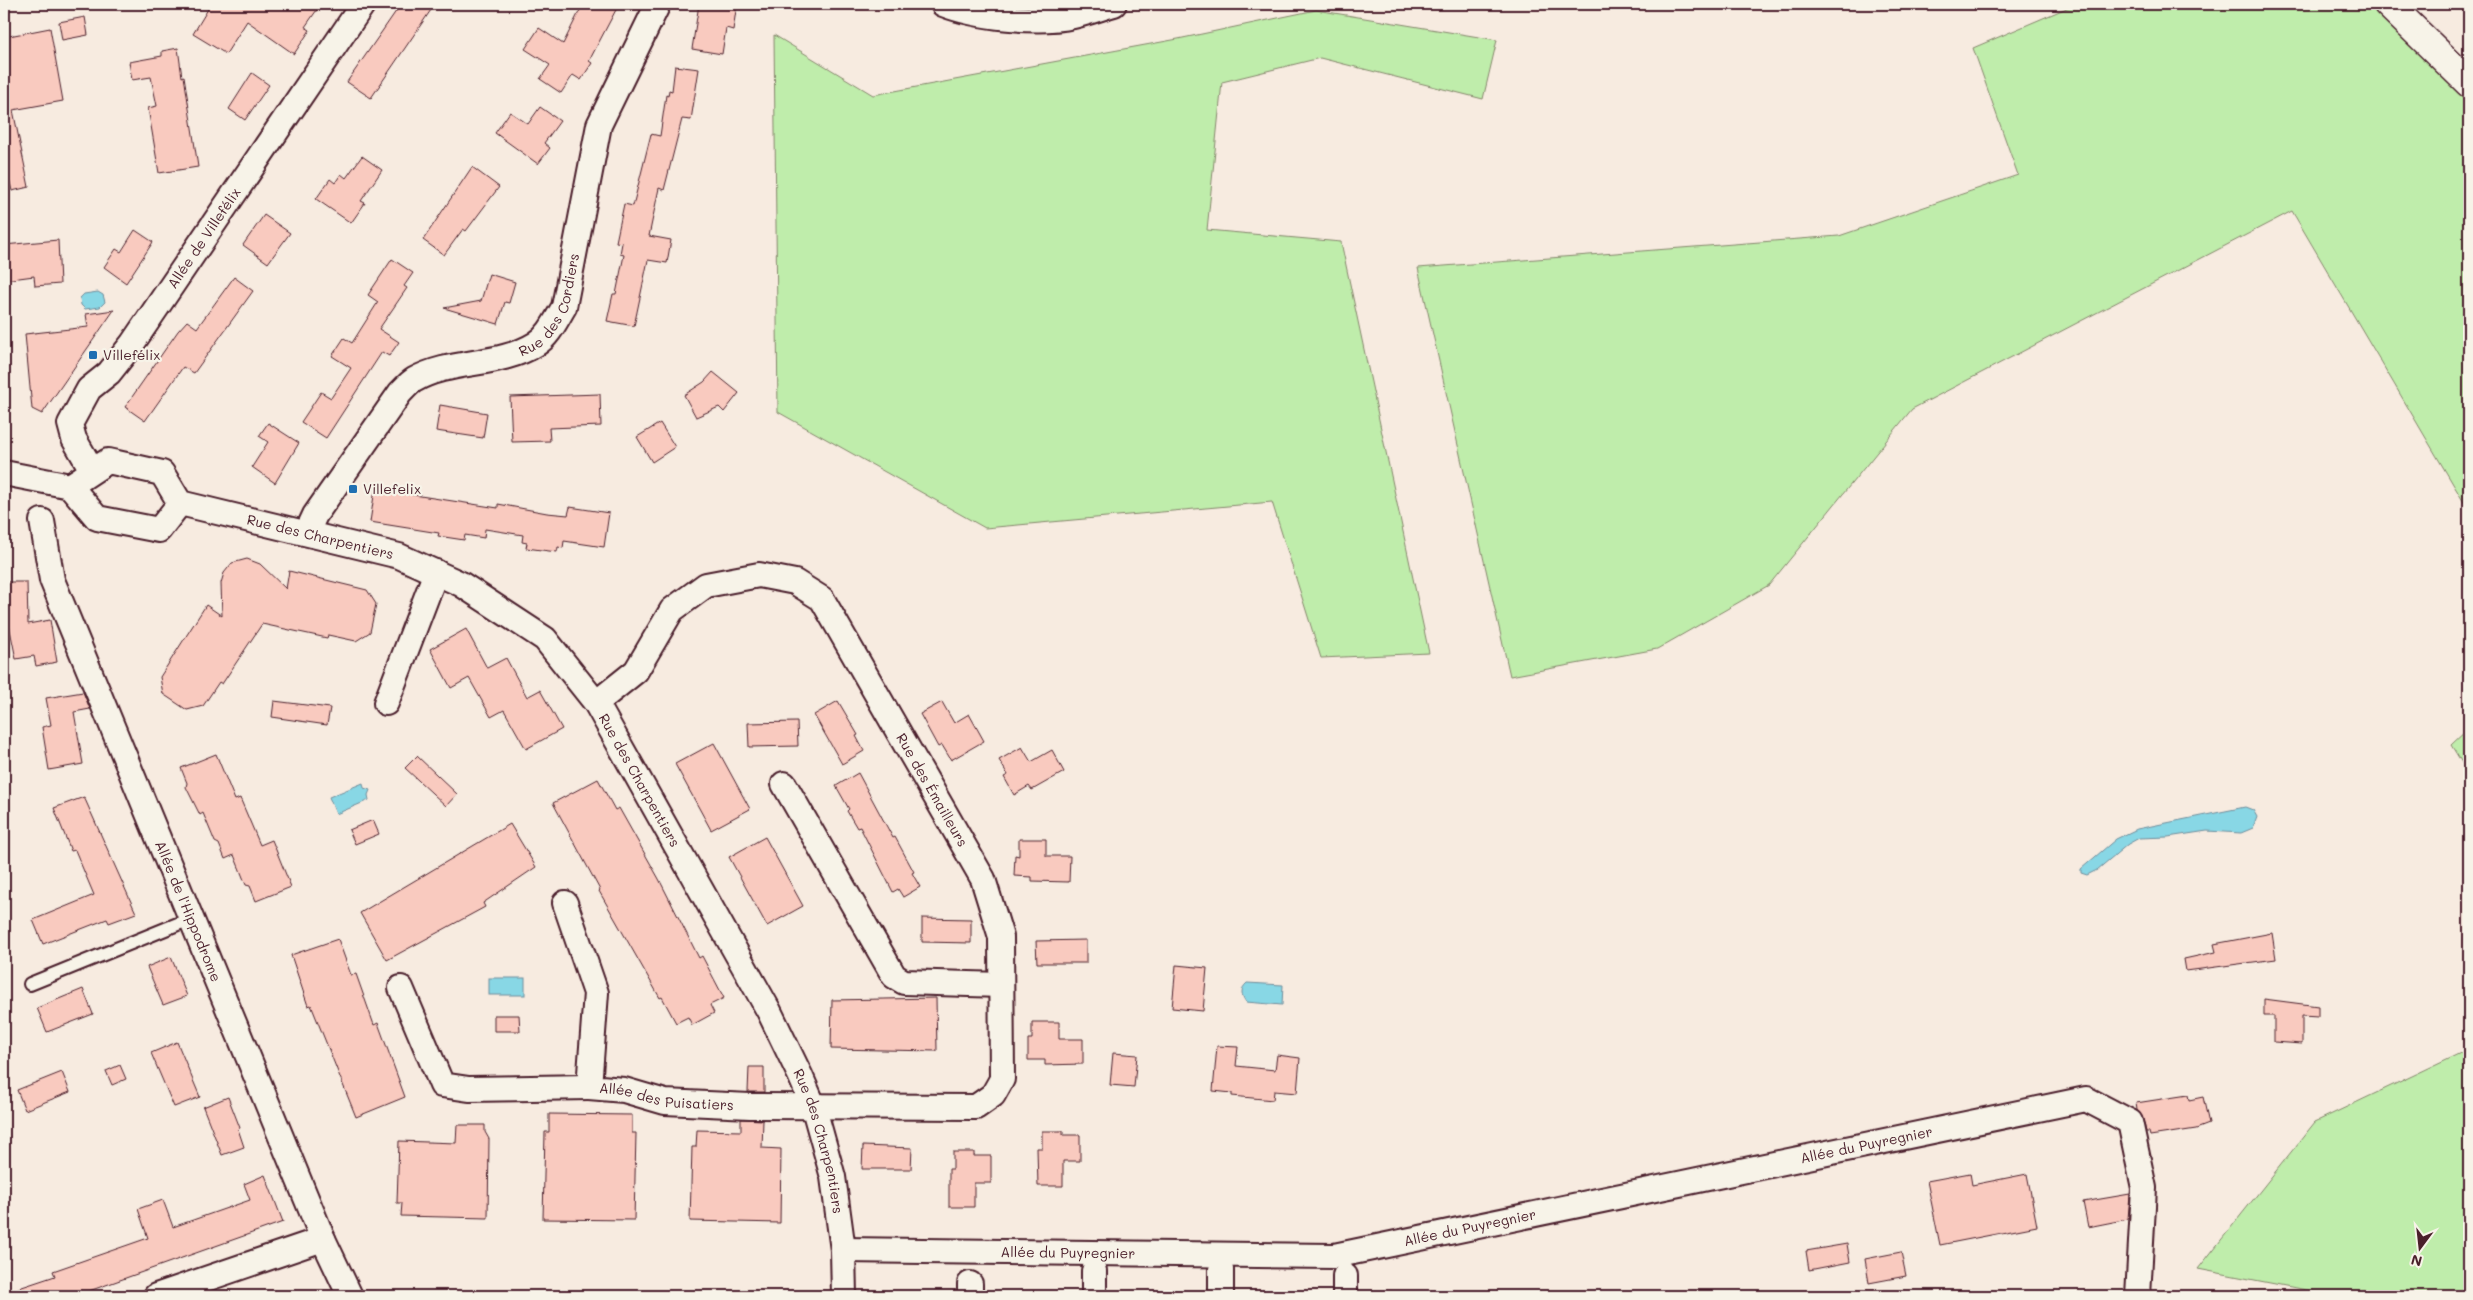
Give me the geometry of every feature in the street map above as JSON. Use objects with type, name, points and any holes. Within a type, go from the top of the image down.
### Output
[{"type":"main road","points":[[2388,4],[2469,83]]},
{"type":"street","name":"Allée de Villefélix","points":[[92,470],[74,439],[70,424],[89,389],[109,373],[132,344],[363,4]]},
{"type":"street","name":"Rue des Cordiers","points":[[307,532],[315,515],[400,393],[413,380],[434,372],[516,354],[537,344],[551,329],[564,308],[599,125],[658,4]]},
{"type":"street","points":[[944,4],[989,16],[1030,19],[1072,17],[1114,4]]},
{"type":"street","points":[[14,475],[70,486],[97,518],[159,530],[180,503],[162,473],[108,461],[70,486]]},
{"type":"street","name":"Rue des Charpentiers","points":[[180,503],[307,532],[399,556],[460,584],[545,639],[596,703],[768,1012],[813,1105],[833,1177],[843,1250],[844,1296]]},
{"type":"street","name":"Allée de l'Hippodrome","points":[[42,522],[52,580],[322,1239],[350,1296]]},
{"type":"street","points":[[386,703],[436,572]]},
{"type":"street","name":"Rue des Émailleurs","points":[[596,703],[636,671],[672,610],[706,585],[759,575],[795,582],[822,600],[983,878],[1001,937],[1002,1079],[993,1095],[976,1107],[813,1105]]},
{"type":"street","points":[[784,784],[894,976],[904,982],[1002,985]]},
{"type":"street","name":"Allée des Puisatiers","points":[[565,903],[596,993],[589,1087],[624,1090],[665,1102],[750,1106],[813,1105]]},
{"type":"street","points":[[401,988],[442,1085],[469,1089],[589,1087]]},
{"type":"street","name":"Allée du Puyregnier","points":[[843,1250],[1334,1256],[2086,1099],[2130,1122],[2144,1188],[2138,1296]]},
{"type":"street","points":[[156,1296],[322,1239]]},
{"type":"street","points":[[1221,1270],[1221,1296]]},
{"type":"street","points":[[1094,1272],[1094,1296]]},
{"type":"lane","points":[[30,984],[190,919]]},
{"type":"green space","points":[[2076,4],[2396,4],[2469,95],[2469,511],[2292,211],[1912,409],[1769,585],[1657,649],[1510,676],[1418,268],[1839,236],[2018,175],[1973,48]]},
{"type":"green space","points":[[1316,10],[1497,40],[1483,99],[1320,58],[1222,82],[1207,230],[1341,242],[1429,653],[1321,658],[1272,502],[985,528],[778,412],[774,35],[873,95],[1178,39]]},
{"type":"green space","points":[[2469,728],[2469,774],[2451,745]]},
{"type":"green space","points":[[2469,1049],[2469,1296],[2337,1296],[2198,1269],[2315,1122]]},
{"type":"water","points":[[98,292],[103,295],[105,302],[100,307],[85,309],[81,305],[80,298],[84,294]]},
{"type":"water","points":[[363,783],[364,788],[370,790],[369,800],[336,814],[329,797]]},
{"type":"water","points":[[2245,807],[2253,810],[2257,817],[2253,828],[2241,833],[2207,831],[2168,837],[2139,838],[2128,844],[2097,870],[2087,875],[2081,873],[2081,869],[2116,839],[2137,829]]},
{"type":"water","points":[[489,978],[525,978],[525,995],[489,995]]},
{"type":"water","points":[[1247,983],[1283,985],[1282,1005],[1246,1002],[1242,992]]},
{"type":"building","points":[[211,4],[321,4],[305,27],[310,30],[294,54],[247,21],[226,54],[193,34]]},
{"type":"building","points":[[401,4],[435,4],[371,98],[347,82]]},
{"type":"building","points":[[583,4],[619,4],[589,61],[592,63],[581,80],[573,75],[561,93],[540,79],[550,65],[525,49],[539,28],[563,44]]},
{"type":"building","points":[[699,4],[737,4],[733,30],[726,28],[722,54],[692,49]]},
{"type":"building","points":[[85,17],[88,35],[62,40],[59,22]]},
{"type":"building","points":[[50,28],[63,101],[13,110],[29,187],[12,191],[4,157],[4,37]]},
{"type":"building","points":[[178,48],[198,167],[159,173],[148,108],[157,106],[151,77],[132,80],[129,62],[162,56],[162,51]]},
{"type":"building","points":[[675,66],[699,69],[691,120],[682,119],[664,190],[659,188],[649,236],[671,240],[667,263],[648,260],[634,326],[607,321],[613,294],[616,294],[624,255],[620,254],[622,243],[616,242],[624,204],[633,206],[651,134],[660,136],[666,95],[668,96],[669,90],[672,91]]},
{"type":"building","points":[[252,73],[269,85],[245,120],[229,109]]},
{"type":"building","points":[[540,107],[560,121],[544,143],[550,148],[538,164],[495,133],[510,112],[528,124]]},
{"type":"building","points":[[362,156],[382,170],[361,201],[365,203],[351,223],[316,199],[330,179],[335,183],[341,174],[346,178]]},
{"type":"building","points":[[472,167],[499,187],[466,231],[463,229],[444,255],[423,240]]},
{"type":"building","points":[[264,215],[290,233],[268,263],[243,245]]},
{"type":"building","points":[[135,230],[153,242],[126,283],[104,267],[116,249],[121,252]]},
{"type":"building","points":[[58,240],[60,284],[35,286],[34,276],[4,280],[4,245]]},
{"type":"building","points":[[392,259],[413,273],[404,286],[407,288],[379,329],[399,342],[389,356],[382,352],[326,438],[301,422],[321,392],[331,398],[351,368],[332,356],[344,338],[352,343],[378,302],[368,295]]},
{"type":"building","points":[[489,274],[515,282],[509,303],[505,302],[498,324],[444,308],[481,301]]},
{"type":"building","points":[[234,277],[253,291],[194,373],[183,367],[145,421],[125,407],[178,331],[187,321],[197,328]]},
{"type":"building","points":[[114,310],[42,414],[32,409],[25,334],[88,327],[86,314]]},
{"type":"building","points":[[713,372],[739,393],[724,412],[719,407],[696,417],[684,395],[704,382]]},
{"type":"building","points":[[600,394],[601,426],[549,428],[550,441],[512,442],[510,397]]},
{"type":"building","points":[[440,405],[487,413],[483,438],[436,431]]},
{"type":"building","points":[[268,423],[299,443],[275,483],[252,467],[268,442],[259,436]]},
{"type":"building","points":[[660,423],[675,447],[652,462],[637,437]]},
{"type":"building","points":[[375,489],[498,508],[498,504],[568,515],[570,507],[609,513],[604,547],[564,541],[563,548],[558,547],[557,552],[526,548],[527,543],[522,542],[523,535],[485,529],[484,538],[465,535],[464,540],[438,536],[439,533],[370,522]]},
{"type":"building","points":[[247,559],[260,564],[286,589],[289,571],[367,590],[376,604],[370,632],[356,641],[328,635],[327,638],[262,624],[222,684],[219,682],[203,706],[187,710],[163,694],[160,677],[206,605],[222,616],[221,583],[224,573],[232,563]]},
{"type":"building","points":[[4,582],[27,582],[28,624],[50,620],[57,662],[36,666],[34,656],[16,659],[8,620],[4,620]]},
{"type":"building","points":[[466,629],[487,668],[506,658],[527,697],[540,690],[562,729],[526,749],[504,710],[491,717],[469,678],[451,688],[430,649]]},
{"type":"building","points":[[83,692],[90,709],[74,712],[83,764],[49,770],[42,727],[51,725],[46,698]]},
{"type":"building","points":[[274,701],[330,708],[327,725],[272,717]]},
{"type":"building","points":[[838,701],[858,735],[856,736],[864,751],[842,764],[814,715]]},
{"type":"building","points":[[942,702],[954,723],[969,714],[984,741],[951,760],[942,745],[938,747],[920,714]]},
{"type":"building","points":[[797,722],[798,746],[749,747],[748,723]]},
{"type":"building","points":[[714,743],[750,809],[711,830],[675,764]]},
{"type":"building","points":[[1022,747],[1031,762],[1052,750],[1064,772],[1032,790],[1029,786],[1014,795],[1004,777],[1008,775],[999,760]]},
{"type":"building","points":[[216,754],[235,800],[240,798],[260,845],[272,840],[291,887],[256,901],[250,886],[246,885],[234,855],[225,859],[219,844],[215,842],[203,813],[200,815],[186,787],[187,783],[181,768]]},
{"type":"building","points":[[417,756],[457,794],[446,806],[405,768]]},
{"type":"building","points":[[858,773],[893,838],[895,837],[920,887],[903,897],[898,889],[893,892],[860,827],[857,828],[847,811],[849,809],[836,786]]},
{"type":"building","points":[[598,779],[615,810],[619,808],[659,879],[699,958],[702,956],[724,998],[710,1005],[714,1013],[692,1025],[688,1017],[676,1023],[662,997],[660,998],[599,891],[553,803]]},
{"type":"building","points":[[84,797],[136,913],[109,923],[107,919],[43,944],[33,920],[94,895],[75,850],[71,851],[54,808]]},
{"type":"building","points":[[373,820],[379,834],[355,844],[349,830]]},
{"type":"building","points":[[510,824],[536,867],[483,903],[485,907],[387,960],[360,913]]},
{"type":"building","points":[[765,837],[803,906],[767,926],[729,857]]},
{"type":"building","points":[[1019,839],[1046,839],[1046,856],[1070,856],[1069,882],[1032,881],[1032,877],[1014,876],[1015,855],[1019,856]]},
{"type":"building","points":[[922,918],[971,919],[971,943],[922,942]]},
{"type":"building","points":[[2272,933],[2276,959],[2186,971],[2184,959],[2216,952],[2214,944]]},
{"type":"building","points":[[338,939],[351,975],[356,974],[374,1025],[378,1023],[405,1097],[356,1117],[311,1005],[308,1006],[291,955]]},
{"type":"building","points":[[1086,940],[1086,963],[1037,963],[1036,941]]},
{"type":"building","points":[[171,957],[187,996],[163,1005],[147,967]]},
{"type":"building","points":[[1176,965],[1207,968],[1203,1011],[1172,1008]]},
{"type":"building","points":[[83,989],[93,1014],[47,1032],[37,1008]]},
{"type":"building","points":[[936,998],[937,1051],[831,1049],[832,1000]]},
{"type":"building","points":[[2264,999],[2318,1006],[2318,1017],[2302,1016],[2302,1044],[2274,1042],[2274,1016],[2264,1016]]},
{"type":"building","points":[[494,1015],[519,1015],[520,1031],[494,1031]]},
{"type":"building","points":[[1032,1022],[1059,1022],[1059,1039],[1083,1039],[1083,1064],[1045,1065],[1045,1060],[1028,1060],[1028,1039],[1032,1039]]},
{"type":"building","points":[[177,1042],[200,1097],[174,1107],[151,1053]]},
{"type":"building","points":[[1217,1046],[1238,1047],[1236,1066],[1275,1070],[1277,1055],[1300,1058],[1297,1093],[1274,1091],[1273,1100],[1232,1096],[1232,1093],[1213,1091]]},
{"type":"building","points":[[1113,1053],[1137,1055],[1134,1087],[1110,1085]]},
{"type":"building","points":[[120,1065],[126,1079],[112,1085],[106,1071]]},
{"type":"building","points":[[749,1067],[764,1067],[764,1092],[748,1092]]},
{"type":"building","points":[[62,1072],[70,1092],[25,1110],[17,1090]]},
{"type":"building","points":[[2188,1095],[2189,1100],[2203,1097],[2209,1124],[2196,1129],[2150,1136],[2149,1132],[2146,1132],[2136,1103]]},
{"type":"building","points":[[228,1097],[240,1128],[238,1129],[244,1147],[222,1155],[203,1107]]},
{"type":"building","points":[[549,1114],[632,1115],[632,1133],[636,1133],[634,1220],[543,1219],[545,1132],[549,1132]]},
{"type":"building","points":[[741,1119],[763,1120],[762,1148],[781,1149],[780,1223],[690,1221],[692,1147],[696,1147],[697,1130],[741,1131]]},
{"type":"building","points":[[457,1125],[485,1125],[485,1132],[489,1139],[488,1218],[401,1216],[402,1203],[397,1203],[399,1141],[456,1143]]},
{"type":"building","points":[[1042,1131],[1063,1131],[1063,1135],[1080,1135],[1080,1161],[1063,1161],[1063,1186],[1038,1186],[1037,1148],[1042,1148]]},
{"type":"building","points":[[863,1146],[912,1148],[911,1169],[862,1169]]},
{"type":"building","points":[[953,1152],[974,1152],[974,1156],[991,1156],[991,1183],[974,1183],[974,1207],[949,1207],[949,1169],[953,1169]]},
{"type":"building","points":[[1970,1173],[1972,1185],[2027,1174],[2037,1226],[1940,1245],[1927,1181]]},
{"type":"building","points":[[265,1175],[283,1222],[75,1296],[4,1296],[4,1293],[55,1276],[53,1271],[148,1238],[138,1209],[163,1200],[173,1227],[250,1200],[244,1184]]},
{"type":"building","points":[[2130,1194],[2128,1219],[2088,1227],[2083,1202]]},
{"type":"building","points":[[1847,1244],[1850,1262],[1809,1270],[1806,1251]]},
{"type":"building","points":[[1901,1252],[1906,1276],[1869,1283],[1865,1259]]},
{"type":"place","name":"Villefélix","points":[[93,355]]},
{"type":"place","name":"Villefelix","points":[[353,489]]}]
